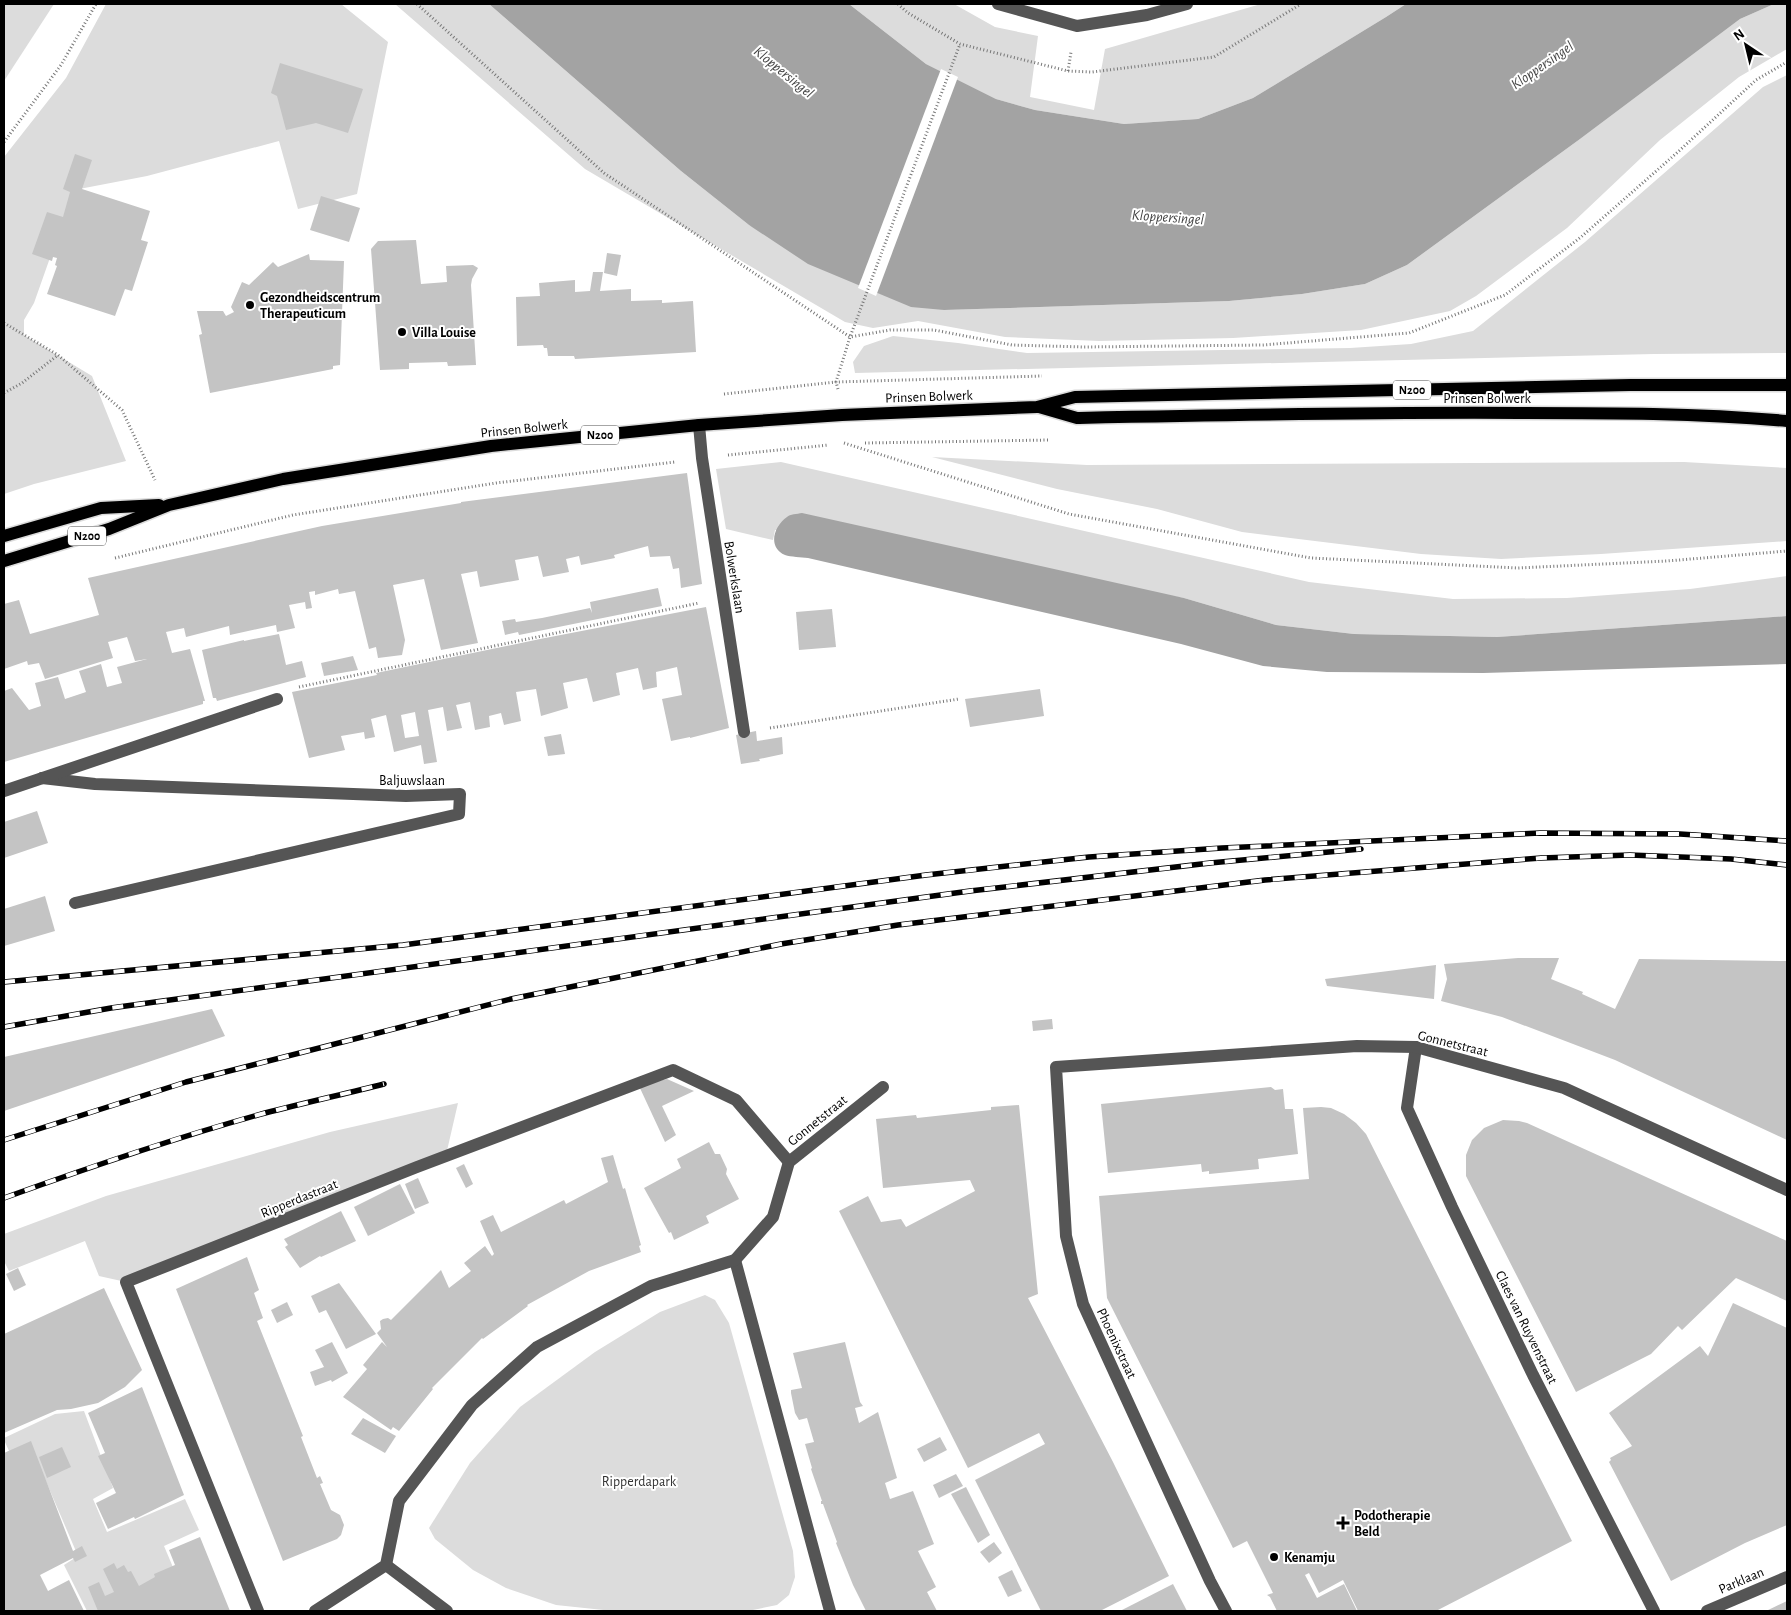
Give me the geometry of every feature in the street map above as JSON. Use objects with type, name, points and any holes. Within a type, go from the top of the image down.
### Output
[{"type":"main road","name":"Prinsen Bolwerk","points":[[4,561],[109,529],[169,505],[283,479],[491,446],[698,425],[842,415],[1037,407],[1075,397],[1630,385],[1787,385]]},
{"type":"main road","name":"Prinsen Bolwerk","points":[[1037,407],[1077,418],[1427,412],[1612,413],[1742,417],[1787,421]]},
{"type":"main road","name":"Prinsen Bolwerk","points":[[4,536],[101,508],[169,505]]},
{"type":"street","points":[[998,4],[1076,26],[1147,15],[1187,4]]},
{"type":"street","name":"Bolwerkslaan","points":[[698,425],[744,732]]},
{"type":"street","name":"Baljuwslaan","points":[[4,791],[277,699]]},
{"type":"street","name":"Baljuwslaan","points":[[42,778],[95,784],[406,796],[460,794],[459,814],[75,903]]},
{"type":"street","name":"Gonnetstraat","points":[[1056,1067],[1357,1046],[1416,1047],[1564,1088],[1787,1190]]},
{"type":"street","name":"Claes van Ruyvenstraat","points":[[1416,1047],[1407,1108],[1452,1207],[1533,1375],[1654,1611]]},
{"type":"street","name":"Phoenixstraat","points":[[1056,1067],[1066,1236],[1083,1304],[1210,1581],[1226,1611]]},
{"type":"street","name":"Ripperdastraat","points":[[258,1611],[126,1282],[426,1164],[673,1070],[736,1100],[789,1162]]},
{"type":"street","name":"Gonnetstraat","points":[[735,1260],[773,1217],[789,1162],[883,1087]]},
{"type":"street","points":[[315,1611],[386,1566],[399,1502],[472,1405],[537,1347],[651,1286],[735,1260],[830,1611]]},
{"type":"street","points":[[386,1566],[447,1611]]},
{"type":"street","name":"Parklaan","points":[[1707,1611],[1787,1577]]},
{"type":"path","points":[[4,142],[61,65],[96,4]]},
{"type":"path","points":[[417,4],[533,111],[604,173],[850,336],[890,330],[934,330],[1012,345],[1084,347],[1263,345],[1409,333],[1505,295],[1581,237],[1680,151],[1756,80],[1787,62]]},
{"type":"path","points":[[898,4],[908,13],[960,44],[1068,71],[1092,72],[1214,57],[1301,4]]},
{"type":"path","points":[[842,415],[836,382],[850,336],[960,44]]},
{"type":"path","points":[[4,323],[58,355],[122,410],[154,479],[169,505]]},
{"type":"path","points":[[4,393],[22,384],[58,355]]},
{"type":"path","points":[[110,559],[293,515],[496,484],[702,458],[844,444],[1052,440]]},
{"type":"path","points":[[844,444],[1069,514],[1311,558],[1518,568],[1667,561],[1787,551]]},
{"type":"path","points":[[277,699],[290,689],[723,598]]},
{"type":"path","points":[[744,732],[959,699]]},
{"type":"green space","points":[[4,4],[54,4],[4,81]]},
{"type":"green space","points":[[106,4],[341,4],[388,42],[357,194],[298,209],[279,141],[147,176],[74,190],[34,303],[24,320],[24,335],[92,376],[126,461],[34,484],[4,494],[4,157],[66,78]]},
{"type":"green space","points":[[395,4],[489,4],[681,171],[749,225],[944,310],[1229,301],[1302,294],[1365,284],[1407,265],[1740,19],[1774,4],[1787,4],[1787,49],[1739,77],[1660,140],[1567,228],[1476,296],[1450,311],[1361,330],[1233,338],[1099,341],[1005,337],[918,321],[873,328],[845,322],[585,169]]},
{"type":"green space","points":[[849,4],[954,4],[995,27],[1038,36],[1030,97],[1094,110],[1105,49],[1261,4],[1406,4],[1253,98],[1198,119],[1124,124],[1035,110],[996,99],[926,64]]},
{"type":"green space","points":[[1787,75],[1787,353],[1654,354],[855,373],[853,362],[864,346],[893,336],[1027,353],[1350,348],[1411,344],[1473,331],[1585,242],[1763,87]]},
{"type":"green space","points":[[932,457],[1087,465],[1684,462],[1787,468],[1787,541],[1501,559],[1421,554],[1242,532],[1157,509],[1057,489]]},
{"type":"green space","points":[[781,462],[1309,582],[1453,599],[1567,598],[1690,589],[1787,576],[1787,616],[1497,637],[1354,634],[1276,625],[1184,598],[775,530],[773,540],[726,529],[716,469]]},
{"type":"green space","points":[[458,1103],[446,1155],[126,1282],[99,1276],[85,1241],[9,1271],[4,1261],[4,1234],[106,1196],[330,1132]]},
{"type":"green space","name":"Ripperdapark","points":[[705,1295],[715,1300],[729,1323],[793,1551],[795,1577],[789,1595],[777,1605],[748,1611],[613,1611],[556,1605],[506,1588],[473,1570],[435,1539],[429,1528],[470,1463],[520,1407],[595,1352],[660,1312]]},
{"type":"green space","points":[[84,1411],[113,1488],[93,1499],[107,1532],[185,1499],[199,1530],[164,1546],[175,1572],[105,1611],[87,1611],[64,1565],[78,1556],[30,1444],[10,1453],[4,1440],[4,1438],[55,1414]]},
{"type":"water","name":"Kloppersingel","points":[[489,4],[849,4],[926,64],[996,99],[1035,110],[1124,124],[1198,119],[1253,98],[1406,4],[1774,4],[1740,19],[1407,265],[1365,284],[1302,294],[1229,301],[944,310],[911,307],[808,264],[749,225],[681,171]]},
{"type":"water","points":[[802,513],[1184,598],[1276,625],[1354,634],[1497,637],[1787,616],[1787,664],[1483,673],[1327,672],[1263,666],[1181,644],[808,558],[785,555],[779,551],[774,542],[776,531],[782,521],[788,516]]},
{"type":"pier","points":[[941,69],[958,77],[876,296],[858,288]]},
{"type":"building","points":[[280,63],[363,89],[348,133],[316,123],[286,130],[277,96],[271,93]]},
{"type":"building","points":[[75,154],[92,160],[82,189],[150,211],[141,240],[148,242],[132,291],[125,289],[115,316],[47,294],[57,266],[55,265],[57,258],[53,257],[52,261],[32,254],[47,212],[63,217],[70,192],[63,189]]},
{"type":"building","points":[[321,196],[360,208],[349,242],[310,230]]},
{"type":"building","points":[[416,240],[421,284],[447,282],[446,266],[473,265],[478,268],[471,285],[476,365],[448,366],[447,362],[409,363],[409,369],[380,370],[371,249],[378,241]]},
{"type":"building","points":[[607,253],[621,255],[617,276],[604,273]]},
{"type":"building","points":[[309,254],[310,260],[344,261],[340,365],[333,366],[333,369],[210,393],[199,335],[202,334],[197,311],[223,311],[226,316],[234,312],[231,307],[242,282],[249,285],[273,262],[278,267]]},
{"type":"building","points":[[593,272],[603,272],[600,291],[631,289],[631,301],[662,300],[662,303],[693,301],[696,352],[575,359],[574,356],[548,356],[547,348],[544,348],[543,345],[517,346],[516,297],[540,296],[539,283],[575,280],[575,292],[590,291]]},
{"type":"building","points":[[687,473],[702,584],[681,588],[679,568],[673,569],[670,556],[650,557],[648,546],[614,555],[615,558],[581,565],[579,556],[566,559],[569,572],[543,577],[538,556],[515,560],[519,580],[480,587],[477,571],[461,574],[478,643],[441,650],[424,579],[393,585],[405,640],[402,655],[378,658],[376,647],[369,649],[355,591],[339,594],[338,589],[315,595],[315,591],[309,592],[312,608],[306,609],[305,602],[289,605],[295,628],[277,632],[276,625],[230,635],[229,626],[186,637],[184,628],[166,632],[172,653],[190,649],[205,701],[203,701],[203,704],[4,762],[4,691],[12,688],[29,710],[41,706],[35,683],[58,677],[65,699],[86,692],[79,671],[101,664],[107,687],[122,683],[117,667],[147,659],[135,661],[127,637],[108,642],[113,658],[45,679],[39,663],[28,665],[27,661],[4,669],[4,604],[19,600],[30,634],[99,615],[88,578],[322,526],[461,502]]},
{"type":"building","points":[[658,588],[662,606],[519,635],[518,632],[505,635],[502,621],[515,619],[516,622],[590,608],[592,613],[590,602]]},
{"type":"building","points":[[706,607],[729,728],[671,741],[662,699],[682,695],[677,667],[656,672],[657,687],[643,690],[638,668],[616,673],[620,695],[593,702],[587,678],[563,683],[568,708],[541,716],[536,689],[516,692],[521,721],[504,725],[501,713],[489,716],[490,727],[475,730],[470,702],[456,705],[462,728],[447,731],[443,707],[428,710],[437,762],[424,764],[421,745],[394,752],[386,715],[371,719],[375,737],[365,739],[364,732],[341,736],[345,750],[309,758],[292,692],[540,639]],"holes":[[[415,712],[419,736],[405,738],[401,715]]]},
{"type":"building","points":[[832,609],[836,647],[799,650],[796,612]]},
{"type":"building","points":[[279,634],[286,665],[302,661],[306,677],[217,701],[216,698],[213,698],[202,650]]},
{"type":"building","points":[[353,656],[358,670],[324,676],[321,663]]},
{"type":"building","points":[[1040,689],[1044,716],[970,727],[965,699]]},
{"type":"building","points":[[756,731],[757,741],[782,737],[783,754],[741,764],[736,735]]},
{"type":"building","points":[[561,734],[565,754],[548,756],[544,737]]},
{"type":"building","points":[[37,811],[48,843],[4,858],[4,822]]},
{"type":"building","points":[[45,896],[55,931],[4,946],[4,909]]},
{"type":"building","points":[[1518,958],[1559,958],[1551,979],[1583,992],[1582,994],[1615,1009],[1639,959],[1787,961],[1787,1140],[1615,1060],[1502,1017],[1441,1001],[1447,979],[1444,964]]},
{"type":"building","points":[[1436,965],[1434,999],[1327,986],[1325,979]]},
{"type":"building","points":[[212,1009],[225,1036],[4,1111],[4,1057]]},
{"type":"building","points":[[1052,1019],[1053,1029],[1033,1031],[1032,1021]]},
{"type":"building","points":[[667,1079],[694,1091],[662,1106],[676,1135],[665,1142],[639,1086]]},
{"type":"building","points":[[1271,1087],[1275,1090],[1283,1089],[1285,1109],[1293,1109],[1298,1154],[1258,1159],[1259,1169],[1209,1174],[1209,1171],[1202,1172],[1201,1164],[1108,1173],[1101,1104]]},
{"type":"building","points":[[1019,1105],[1038,1294],[1028,1298],[1113,1462],[1169,1576],[1100,1611],[1041,1611],[975,1480],[1045,1444],[1039,1433],[968,1468],[839,1211],[868,1196],[881,1222],[901,1219],[906,1227],[975,1191],[970,1180],[883,1188],[876,1119],[916,1115],[917,1118],[991,1110],[991,1107]]},
{"type":"building","points":[[1303,1108],[1331,1108],[1344,1114],[1366,1134],[1572,1541],[1436,1611],[1358,1611],[1343,1580],[1319,1593],[1309,1573],[1305,1575],[1317,1598],[1344,1584],[1357,1611],[1277,1611],[1267,1595],[1273,1593],[1247,1541],[1233,1548],[1107,1298],[1099,1196],[1309,1179]]},
{"type":"building","points":[[1503,1120],[1527,1123],[1787,1241],[1787,1301],[1736,1278],[1682,1330],[1678,1326],[1651,1354],[1576,1392],[1466,1176],[1466,1155],[1472,1140],[1484,1128]]},
{"type":"building","points":[[709,1142],[715,1154],[720,1154],[727,1169],[726,1174],[739,1199],[706,1216],[709,1223],[674,1240],[644,1188],[681,1168],[677,1159]]},
{"type":"building","points":[[613,1155],[623,1189],[625,1188],[641,1245],[639,1246],[641,1252],[589,1271],[527,1305],[482,1338],[432,1388],[399,1431],[393,1427],[391,1430],[343,1397],[367,1369],[363,1365],[382,1342],[387,1347],[377,1333],[381,1329],[380,1321],[388,1318],[391,1320],[441,1270],[449,1288],[471,1271],[464,1263],[485,1246],[492,1256],[494,1254],[480,1221],[493,1215],[501,1232],[564,1200],[566,1204],[608,1182],[601,1158]]},
{"type":"building","points":[[464,1164],[473,1184],[466,1188],[456,1168]]},
{"type":"building","points":[[418,1178],[429,1203],[415,1209],[405,1184]]},
{"type":"building","points":[[400,1184],[415,1213],[368,1236],[354,1207]]},
{"type":"building","points":[[341,1211],[356,1241],[320,1256],[300,1268],[285,1247],[288,1245],[284,1239]]},
{"type":"building","points":[[247,1257],[259,1290],[254,1293],[263,1318],[257,1321],[303,1436],[301,1437],[317,1478],[320,1476],[323,1483],[320,1484],[331,1510],[340,1515],[344,1525],[341,1535],[337,1539],[283,1561],[176,1289]]},
{"type":"building","points":[[18,1268],[26,1285],[14,1291],[6,1274]]},
{"type":"building","points":[[339,1283],[376,1334],[346,1349],[326,1310],[319,1313],[311,1296]]},
{"type":"building","points":[[104,1288],[142,1370],[125,1387],[98,1403],[57,1410],[4,1433],[4,1334]]},
{"type":"building","points":[[287,1302],[293,1315],[277,1323],[271,1310]]},
{"type":"building","points":[[1733,1303],[1787,1328],[1787,1525],[1745,1543],[1671,1581],[1609,1462],[1610,1458],[1632,1446],[1609,1413],[1700,1346],[1708,1356]]},
{"type":"building","points":[[332,1342],[348,1373],[332,1382],[331,1380],[315,1386],[310,1372],[324,1367],[315,1350]]},
{"type":"building","points":[[845,1342],[860,1402],[863,1406],[855,1408],[859,1423],[878,1412],[897,1478],[885,1483],[890,1499],[913,1491],[934,1544],[918,1551],[936,1587],[927,1592],[937,1611],[866,1611],[853,1585],[823,1504],[821,1504],[822,1501],[805,1444],[814,1442],[807,1418],[799,1420],[795,1413],[791,1393],[791,1390],[802,1388],[793,1353]]},
{"type":"building","points":[[142,1387],[184,1495],[135,1519],[134,1517],[108,1529],[96,1503],[116,1493],[98,1456],[105,1453],[88,1413]]},
{"type":"building","points":[[363,1418],[396,1436],[385,1453],[351,1434]]},
{"type":"building","points":[[940,1437],[947,1450],[924,1462],[917,1449]]},
{"type":"building","points":[[31,1441],[73,1551],[82,1546],[87,1556],[75,1562],[73,1558],[40,1575],[48,1591],[69,1580],[84,1611],[4,1611],[4,1453]]},
{"type":"building","points":[[62,1447],[71,1467],[47,1478],[39,1457]]},
{"type":"building","points":[[956,1474],[963,1486],[939,1498],[933,1485]]},
{"type":"building","points":[[966,1487],[990,1535],[978,1543],[951,1494]]},
{"type":"building","points":[[200,1537],[230,1611],[98,1611],[88,1587],[99,1582],[105,1596],[114,1592],[103,1569],[114,1563],[117,1569],[124,1565],[128,1572],[131,1571],[139,1586],[155,1577],[154,1574],[175,1565],[169,1550]]},
{"type":"building","points":[[994,1542],[1002,1553],[989,1563],[980,1552]]},
{"type":"building","points":[[1012,1570],[1022,1591],[1008,1597],[998,1577]]},
{"type":"building","points":[[1173,1584],[1187,1611],[1120,1611]]},
{"type":"building","points":[[1787,1601],[1787,1611],[1766,1611]]},
{"type":"railway","points":[[4,982],[403,945],[926,875],[1089,857],[1222,848],[1540,833],[1680,834],[1787,841]]},
{"type":"railway","points":[[4,1027],[111,1008],[970,891],[1210,863],[1361,849]]},
{"type":"railway","points":[[4,1140],[186,1082],[511,999],[781,944],[898,925],[1265,880],[1541,858],[1630,855],[1731,859],[1787,865]]},
{"type":"railway","points":[[4,1198],[199,1132],[265,1113],[384,1084]]},
{"type":"place","name":"Gezondheidscentrum Therapeuticum","points":[[250,305]]},
{"type":"place","name":"Villa Louise","points":[[402,332]]},
{"type":"place","name":"Podotherapie Beld","points":[[1343,1523]]},
{"type":"place","name":"Kenamju","points":[[1274,1557]]}]
